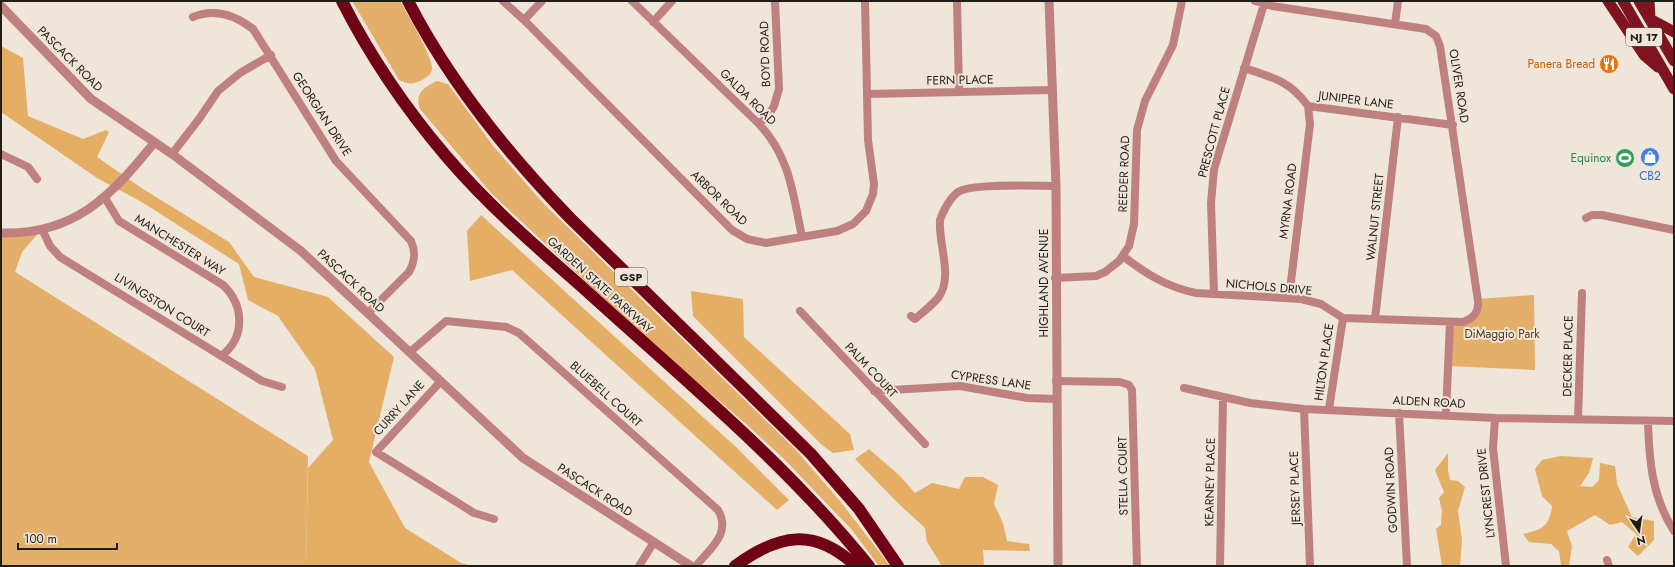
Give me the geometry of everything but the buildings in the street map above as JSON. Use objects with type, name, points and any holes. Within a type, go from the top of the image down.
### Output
[{"type":"highway","points":[[334,1],[362,38]]},
{"type":"highway","name":"GARDEN STATE PARKWAY","points":[[342,1],[362,38],[388,79],[447,157],[479,192],[513,226],[781,469],[828,517],[869,566]]},
{"type":"highway","name":"GARDEN STATE PARKWAY","points":[[408,1],[435,48],[471,102],[536,182],[604,251],[795,437],[894,549],[905,566]]},
{"type":"highway","points":[[1608,1],[1644,55],[1665,74]]},
{"type":"highway","name":"NJ 17","points":[[1623,1],[1674,89]]},
{"type":"highway","name":"NJ 17","points":[[1639,1],[1674,61]]},
{"type":"highway","points":[[1649,1],[1650,19],[1674,32]]},
{"type":"highway","name":"GARDEN STATE PARKWAY","points":[[874,528],[898,566]]},
{"type":"highway","points":[[736,566],[768,545],[794,539],[812,541],[829,546],[856,566]]},
{"type":"street","name":"ARBOR ROAD","points":[[503,1],[524,20],[732,230],[748,240],[766,243],[845,229],[860,218],[870,203],[874,184],[868,140],[865,1]]},
{"type":"street","points":[[524,20],[542,1]]},
{"type":"street","name":"GALDA ROAD","points":[[632,1],[759,124],[774,142],[787,168],[802,237]]},
{"type":"street","points":[[653,22],[672,1]]},
{"type":"street","name":"BOYD ROAD","points":[[759,124],[774,106],[779,89],[774,1]]},
{"type":"street","points":[[957,1],[959,92]]},
{"type":"street","name":"HIGHLAND AVENUE","points":[[1050,1],[1056,186],[1055,278],[1058,566]]},
{"type":"street","name":"REEDER ROAD","points":[[1055,278],[1096,276],[1113,267],[1123,256],[1133,236],[1135,146],[1141,114],[1151,87],[1173,45],[1182,1]]},
{"type":"street","name":"OLIVER ROAD","points":[[1255,1],[1264,4],[1426,29],[1436,36],[1439,41],[1478,301],[1477,312],[1473,316],[1463,322],[1450,322]]},
{"type":"street","points":[[1395,24],[1398,1]]},
{"type":"street","name":"PRESCOTT PLACE","points":[[1214,294],[1211,203],[1212,185],[1218,154],[1264,4]]},
{"type":"street","name":"PASCACK ROAD","points":[[1,6],[80,89],[154,143],[172,154],[284,237],[368,313],[523,458],[691,566]]},
{"type":"street","name":"GEORGIAN DRIVE","points":[[193,17],[216,13],[236,17],[253,29],[271,55],[333,157],[406,235],[413,247],[414,260],[409,272],[368,313]]},
{"type":"street","points":[[172,154],[218,91],[240,73],[271,55]]},
{"type":"street","name":"JUNIPER LANE","points":[[1244,68],[1284,82],[1299,94],[1308,106],[1398,117],[1452,126]]},
{"type":"street","name":"FERN PLACE","points":[[868,94],[1052,90]]},
{"type":"street","name":"MYRNA ROAD","points":[[1289,298],[1310,124],[1308,106]]},
{"type":"street","name":"WALNUT STREET","points":[[1375,319],[1398,117]]},
{"type":"street","points":[[1,233],[42,229],[74,218],[105,198],[127,177],[154,143]]},
{"type":"street","points":[[1,154],[28,167],[37,179]]},
{"type":"street","points":[[911,316],[915,319],[934,302],[941,292],[945,277],[940,220],[942,214],[958,193],[973,187],[1056,186]]},
{"type":"street","name":"MANCHESTER WAY","points":[[105,198],[119,221],[223,285],[229,291],[238,307],[240,325],[235,340],[222,356]]},
{"type":"street","points":[[1586,218],[1592,215],[1602,215],[1674,230]]},
{"type":"street","name":"LIVINGSTON COURT","points":[[42,229],[50,246],[60,256],[262,381],[282,387]]},
{"type":"street","name":"NICHOLS DRIVE","points":[[1123,256],[1145,273],[1168,285],[1196,293],[1289,298],[1321,304],[1343,318]]},
{"type":"street","name":"DECKER PLACE","points":[[1578,420],[1582,293]]},
{"type":"street","name":"PALM COURT","points":[[800,311],[925,444]]},
{"type":"street","points":[[1343,318],[1450,322],[1446,414]]},
{"type":"street","name":"HILTON PLACE","points":[[1330,410],[1335,361],[1343,318]]},
{"type":"street","name":"BLUEBELL COURT","points":[[410,352],[446,321],[506,327],[519,333],[718,510],[723,521],[721,534],[714,547],[696,566]]},
{"type":"street","name":"CURRY LANE","points":[[441,381],[376,452],[474,513],[494,519]]},
{"type":"street","name":"STELLA COURT","points":[[1056,381],[1120,382],[1129,386],[1133,395],[1137,566]]},
{"type":"street","name":"CYPRESS LANE","points":[[874,391],[960,386],[1027,398],[1056,399]]},
{"type":"street","name":"ALDEN ROAD","points":[[1184,388],[1223,398],[1270,405],[1330,410],[1446,414],[1495,418],[1674,421]]},
{"type":"street","name":"KEARNEY PLACE","points":[[1220,566],[1223,398]]},
{"type":"street","name":"JERSEY PLACE","points":[[1304,408],[1310,566]]},
{"type":"street","name":"GODWIN ROAD","points":[[1399,413],[1407,566]]},
{"type":"street","name":"LYNCREST DRIVE","points":[[1495,418],[1493,448],[1506,566]]},
{"type":"street","points":[[1648,421],[1649,456],[1652,478],[1659,502],[1674,531]]},
{"type":"street","points":[[639,566],[654,542]]},
{"type":"green space","points":[[352,1],[400,1],[429,56],[432,69],[431,73],[419,82],[408,83],[399,80]]},
{"type":"green space","points":[[437,81],[448,84],[494,147],[544,204],[796,450],[840,501],[890,566],[879,566],[852,530],[784,459],[745,423],[646,338],[491,193],[420,109],[418,104],[419,95],[424,89]]},
{"type":"green space","points":[[42,229],[22,252],[15,272],[308,456],[306,566],[1,566],[1,233]]},
{"type":"green space","name":"DiMaggio Park","points":[[1534,295],[1535,370],[1448,366],[1450,322],[1469,320],[1478,299]]},
{"type":"shaded area","points":[[1,46],[23,58],[28,116],[83,139],[106,130],[109,132],[97,157],[143,189],[229,242],[254,277],[328,297],[394,357],[369,462],[405,528],[461,563],[473,566],[306,566],[308,468],[333,440],[315,369],[278,316],[248,300],[239,264],[140,201],[97,178],[1,112]]},
{"type":"shaded area","points":[[481,215],[737,448],[789,500],[777,510],[512,270],[470,281],[467,231]]},
{"type":"shaded area","points":[[691,291],[743,299],[744,337],[850,434],[854,450],[833,453],[822,445],[693,316]]},
{"type":"shaded area","points":[[869,449],[900,476],[915,493],[932,483],[959,489],[965,477],[983,477],[998,485],[994,504],[1003,523],[1007,541],[1029,544],[1030,551],[983,550],[984,566],[942,566],[927,542],[925,528],[855,459]]},
{"type":"shaded area","points":[[1448,453],[1448,470],[1450,480],[1458,481],[1465,487],[1458,511],[1462,540],[1460,566],[1442,566],[1436,529],[1441,525],[1442,511],[1439,498],[1444,492],[1435,470]]},
{"type":"shaded area","points":[[1561,456],[1593,458],[1589,473],[1580,486],[1592,487],[1599,480],[1600,463],[1615,466],[1617,484],[1632,517],[1654,521],[1654,540],[1638,556],[1628,547],[1636,534],[1622,522],[1610,525],[1595,515],[1567,531],[1572,546],[1569,566],[1559,566],[1561,565],[1559,551],[1551,544],[1529,542],[1523,534],[1535,531],[1544,526],[1549,519],[1552,506],[1542,496],[1535,469],[1542,460]]},
{"type":"place","name":"Panera Bread","points":[[1609,64]]},
{"type":"place","name":"CB2","points":[[1650,157]]},
{"type":"place","name":"Equinox","points":[[1625,158]]}]
